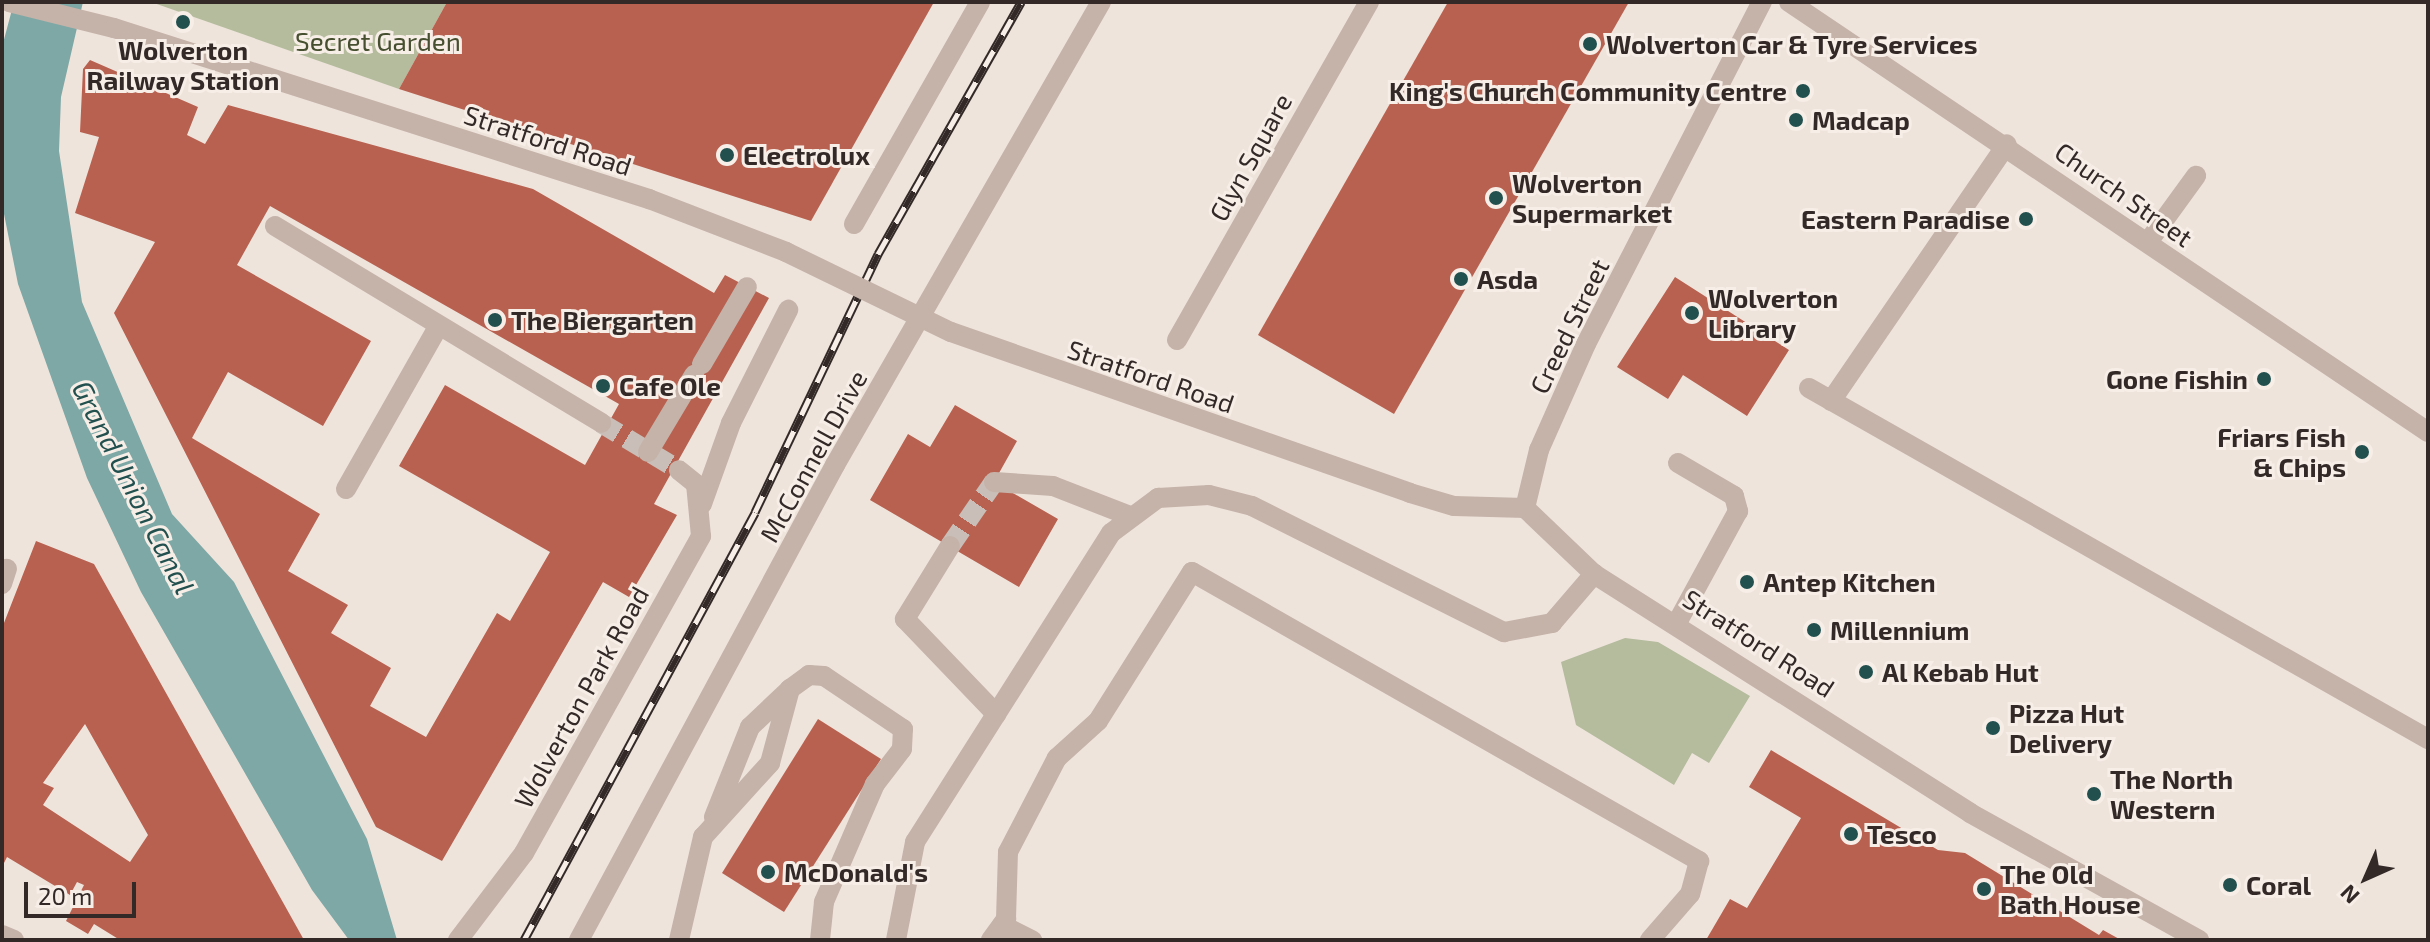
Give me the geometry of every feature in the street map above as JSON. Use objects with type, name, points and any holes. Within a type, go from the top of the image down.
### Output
[{"type":"street","name":"Stratford Road","points":[[9,2],[114,28],[649,199],[802,258],[951,332],[1257,441],[1454,506],[1525,508],[1594,574],[1678,621],[1970,813],[2199,940]]},
{"type":"street","points":[[854,224],[980,2]]},
{"type":"street","name":"McConnell Drive","points":[[579,940],[835,465],[1101,2]]},
{"type":"street","name":"Glyn Square","points":[[1177,340],[1369,2]]},
{"type":"street","name":"Creed Street","points":[[1525,508],[1539,450],[1586,344],[1762,2]]},
{"type":"street","name":"Church Street","points":[[1789,2],[2007,144],[2428,432]]},
{"type":"street","points":[[1831,401],[2007,144]]},
{"type":"street","points":[[2148,242],[2196,176]]},
{"type":"street","points":[[275,226],[601,423]]},
{"type":"street","points":[[648,452],[747,287]]},
{"type":"street","name":"Wolverton Park Road","points":[[458,940],[546,813],[701,536],[702,504],[731,423],[788,310]]},
{"type":"street","points":[[346,489],[438,327]]},
{"type":"street","points":[[1809,388],[2428,739]]},
{"type":"street","points":[[1678,463],[1734,496],[1738,511],[1678,621]]},
{"type":"street","points":[[679,470],[696,484],[702,504]]},
{"type":"street","points":[[994,482],[1053,486],[1130,516]]},
{"type":"street","points":[[896,940],[915,842],[1111,533],[1158,498],[1209,495],[1252,506],[1504,632],[1552,623],[1594,574]]},
{"type":"street","points":[[950,546],[905,619],[996,714]]},
{"type":"street","points":[[1032,940],[996,932],[1008,852],[1057,758],[1098,721],[1192,572],[1699,861],[1690,894],[1650,940]]},
{"type":"street","points":[[685,939],[712,821],[750,727],[809,675],[824,676],[903,729],[902,749],[875,784],[824,902],[821,940]]},
{"type":"street","points":[[712,821],[770,763],[790,689]]},
{"type":"street","points":[[2,935],[14,940]]},
{"type":"green space","name":"Secret Garden","points":[[151,2],[447,2],[399,89]]},
{"type":"green space","points":[[1625,638],[1658,642],[1750,696],[1709,763],[1692,753],[1674,785],[1576,725],[1561,662]]},
{"type":"water","name":"Grand Union Canal","points":[[14,2],[83,2],[61,97],[59,151],[82,302],[172,514],[234,582],[367,839],[397,940],[349,940],[312,890],[141,592],[87,478],[18,284],[3,209],[2,47]]},
{"type":"building","name":"Electrolux","points":[[447,2],[934,2],[811,221],[399,89]]},
{"type":"building","points":[[1448,2],[1629,2],[1394,414],[1258,335]]},
{"type":"building","points":[[90,60],[198,107],[187,135],[205,144],[228,105],[533,189],[714,293],[725,275],[769,298],[654,504],[677,515],[629,597],[603,582],[442,861],[376,827],[114,313],[155,242],[75,213],[99,137],[80,132],[83,69]],"holes":[[[270,206],[619,404],[585,465],[445,385],[399,466],[550,552],[510,621],[497,613],[426,737],[370,706],[391,668],[331,633],[348,605],[288,571],[320,514],[192,438],[228,372],[323,426],[371,341],[237,265]]]},
{"type":"building","name":"Wolverton Library","points":[[1675,277],[1789,350],[1747,416],[1683,375],[1668,399],[1617,367]]},
{"type":"building","points":[[955,405],[1017,441],[994,482],[1058,519],[1019,587],[870,500],[908,434],[930,447]]},
{"type":"building","points":[[36,541],[94,564],[304,940],[120,940],[94,924],[88,934],[66,921],[84,885],[77,882],[70,895],[7,857],[2,867],[2,628]],"holes":[[[85,724],[148,835],[130,862],[43,805],[54,788],[43,783]]]},
{"type":"building","points":[[818,719],[881,759],[784,912],[722,873]]},
{"type":"building","name":"Tesco","points":[[1771,750],[1938,850],[1965,853],[2099,935],[2103,930],[2121,940],[1706,940],[1730,899],[1747,908],[1801,818],[1749,787]]},
{"type":"tunnel","points":[[601,423],[679,470]]},
{"type":"tunnel","points":[[950,546],[994,482]]},
{"type":"railway","points":[[524,940],[755,512],[878,254],[1021,2]]},
{"type":"place","name":"Wolverton Railway Station","points":[[183,22]]},
{"type":"place","name":"Wolverton Car & Tyre Services","points":[[1590,44]]},
{"type":"place","name":"King's Church Community Centre","points":[[1803,91]]},
{"type":"place","name":"Madcap","points":[[1796,120]]},
{"type":"place","name":"Electrolux","points":[[727,155]]},
{"type":"place","name":"Wolverton Supermarket","points":[[1496,198]]},
{"type":"place","name":"Eastern Paradise","points":[[2026,219]]},
{"type":"place","name":"Asda","points":[[1461,279]]},
{"type":"place","name":"Wolverton Library","points":[[1692,313]]},
{"type":"place","name":"The Biergarten","points":[[495,320]]},
{"type":"place","name":"Gone Fishin","points":[[2264,379]]},
{"type":"place","name":"Cafe Ole","points":[[603,386]]},
{"type":"place","name":"Friars Fish & Chips","points":[[2362,452]]},
{"type":"place","name":"Antep Kitchen","points":[[1747,582]]},
{"type":"place","name":"Millennium","points":[[1814,630]]},
{"type":"place","name":"Al Kebab Hut","points":[[1866,672]]},
{"type":"place","name":"Pizza Hut Delivery","points":[[1993,728]]},
{"type":"place","name":"The North Western","points":[[2094,794]]},
{"type":"place","name":"Tesco","points":[[1851,834]]},
{"type":"place","name":"McDonald's","points":[[768,872]]},
{"type":"place","name":"Coral","points":[[2230,885]]},
{"type":"place","name":"The Old Bath House","points":[[1984,889]]}]
